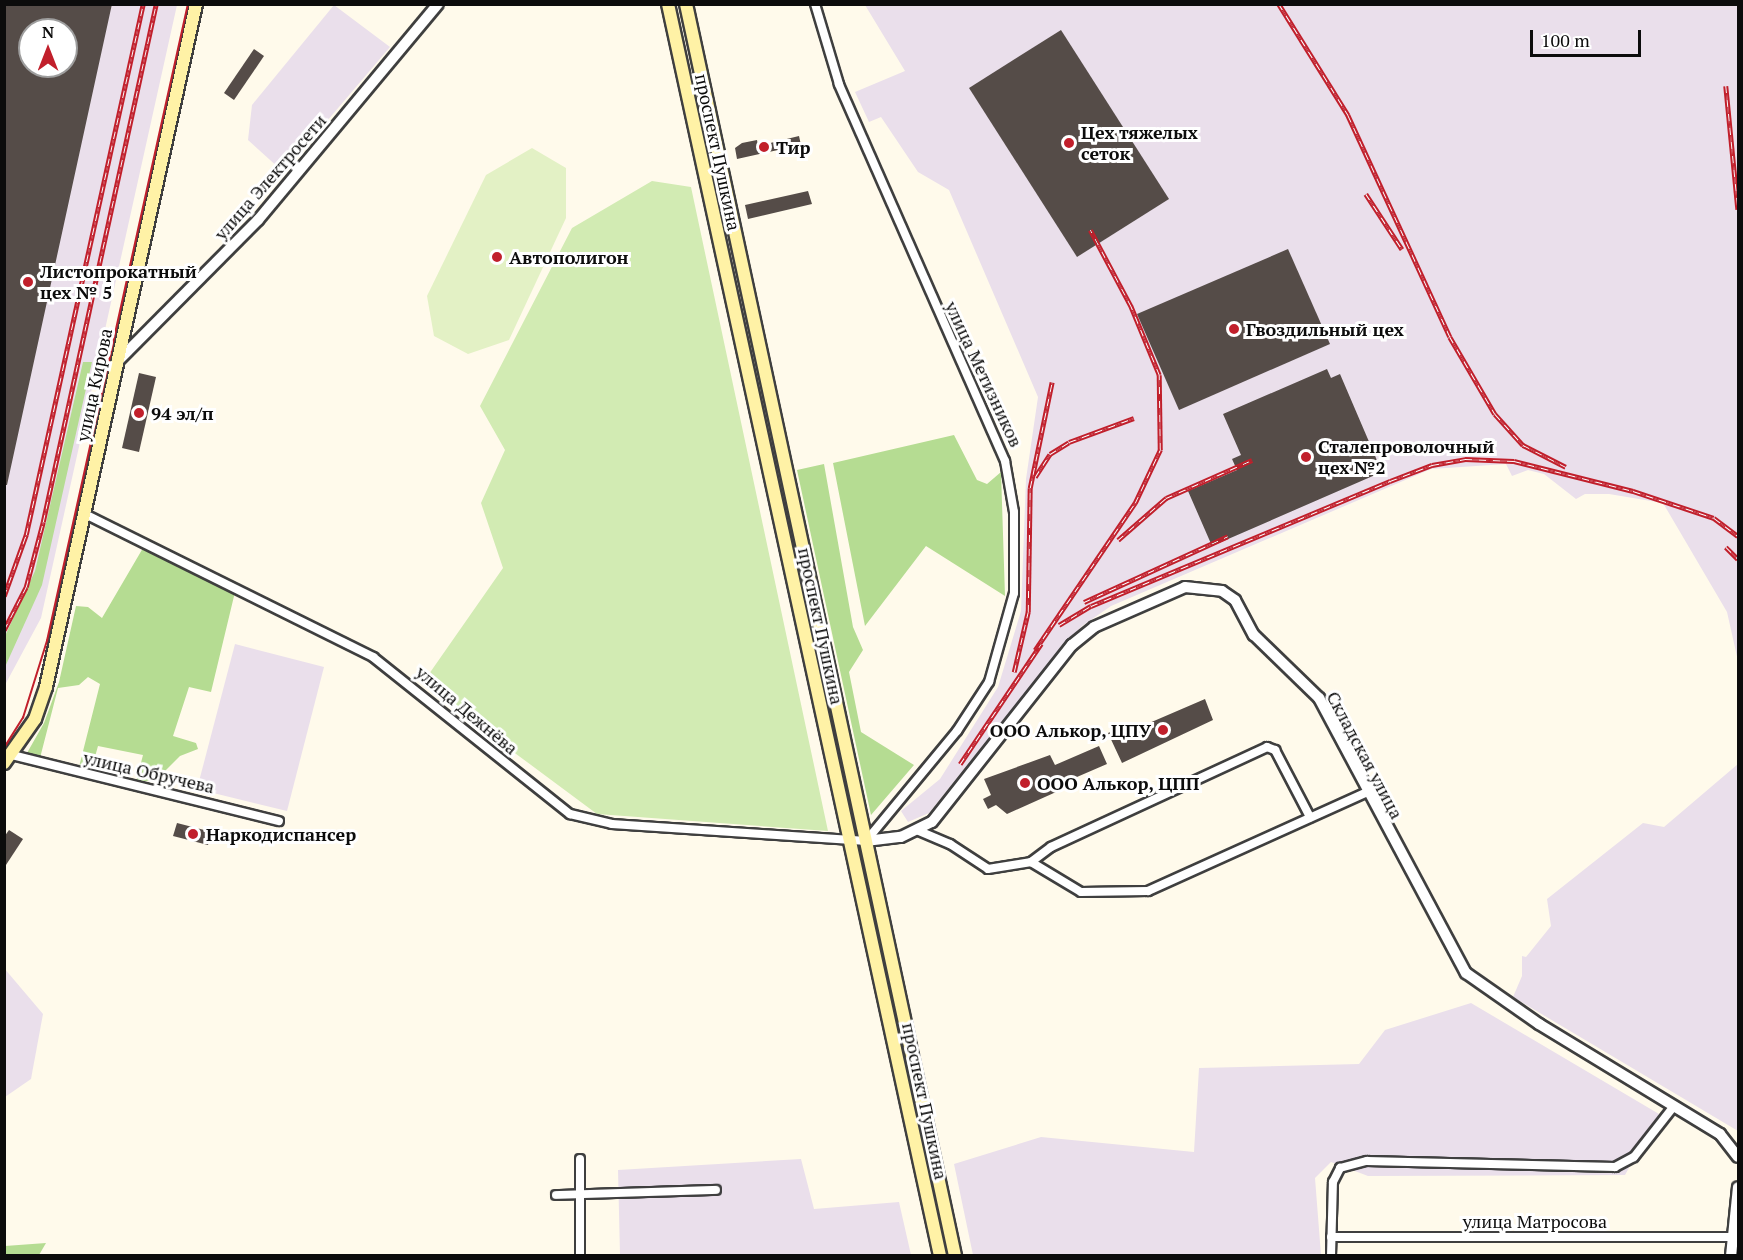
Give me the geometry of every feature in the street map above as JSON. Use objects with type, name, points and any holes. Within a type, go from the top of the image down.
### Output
[{"type":"main road","name":"улица Кирова","points":[[8,759],[35,719],[46,687],[196,4]]},
{"type":"main road","name":"проспект Пушкина","points":[[668,4],[940,1256]]},
{"type":"main road","name":"проспект Пушкина","points":[[686,4],[955,1256]]},
{"type":"main road","points":[[706,185],[724,182]]},
{"type":"street","name":"улица Электросети","points":[[117,363],[258,220],[438,4]]},
{"type":"street","name":"улица Метизников","points":[[815,4],[843,94],[1005,461],[1014,512],[1014,592],[989,682],[957,731],[866,841]]},
{"type":"street","name":"улица Дежнёва","points":[[85,514],[373,657],[570,814],[612,824],[850,842],[866,841]]},
{"type":"street","name":"Складская улица","points":[[919,831],[932,822],[1072,645],[1094,627],[1185,587],[1222,591],[1234,600],[1254,635],[1319,698],[1367,792],[1466,973],[1539,1024],[1729,1141],[1738,1156]]},
{"type":"street","points":[[866,841],[919,831],[950,844],[988,869],[1031,862],[1052,847],[1267,747],[1275,750],[1310,817]]},
{"type":"street","name":"улица Обручева","points":[[8,759],[279,820]]},
{"type":"street","points":[[1031,862],[1081,892],[1148,891],[1367,792]]},
{"type":"street","points":[[1331,1256],[1333,1182],[1340,1168],[1350,1164],[1497,1163],[1608,1169],[1634,1157],[1674,1106]]},
{"type":"street","points":[[580,1159],[580,1256]]},
{"type":"street","points":[[1731,1256],[1736,1237],[1738,1187]]},
{"type":"street","points":[[556,1195],[716,1190]]},
{"type":"street","name":"улица Матросова","points":[[1331,1237],[1736,1237]]},
{"type":"shaded area","points":[[5,5],[177,5],[41,618],[5,685]]},
{"type":"shaded area","points":[[334,5],[390,47],[287,168],[280,169],[248,140],[252,105]]},
{"type":"shaded area","points":[[865,5],[1738,5],[1738,661],[1727,612],[1663,503],[1609,494],[1585,494],[1576,499],[1544,474],[1528,470],[1512,476],[1506,464],[1431,469],[1111,606],[1082,626],[1059,651],[929,813],[908,822],[901,811],[940,779],[998,687],[1021,611],[1026,479],[1038,397],[949,190],[918,172],[881,117],[869,122],[855,92],[905,71]]},
{"type":"shaded area","points":[[235,644],[324,667],[287,811],[197,789]]},
{"type":"shaded area","points":[[1738,764],[1738,1131],[1513,997],[1522,976],[1522,956],[1526,957],[1551,926],[1547,899],[1643,823],[1664,827]]},
{"type":"shaded area","points":[[4,968],[43,1014],[31,1079],[5,1097]]},
{"type":"shaded area","points":[[1471,1003],[1659,1114],[1625,1175],[1368,1176],[1331,1162],[1315,1178],[1321,1255],[973,1255],[954,1164],[1041,1137],[1194,1152],[1199,1068],[1359,1064],[1385,1030]]},
{"type":"shaded area","points":[[801,1159],[814,1209],[899,1202],[911,1255],[620,1255],[618,1170]]},
{"type":"green space","name":"Автополигон","points":[[532,148],[566,168],[566,218],[509,340],[468,354],[434,336],[427,296],[486,175]]},
{"type":"green space","points":[[652,181],[691,187],[828,831],[597,814],[422,684],[503,568],[481,503],[505,450],[480,406],[572,228]]},
{"type":"green space","points":[[83,362],[92,362],[42,585],[5,667],[5,636],[35,571]]},
{"type":"green space","points":[[954,435],[977,480],[987,484],[1001,472],[1005,596],[926,546],[865,626],[833,463]]},
{"type":"green space","points":[[824,464],[853,627],[863,650],[849,672],[861,732],[914,765],[871,815],[797,470]]},
{"type":"green space","points":[[143,548],[235,592],[211,692],[189,687],[173,736],[196,743],[198,749],[180,756],[156,780],[136,782],[143,755],[98,746],[91,771],[79,767],[100,684],[88,677],[79,685],[58,688],[40,758],[27,753],[44,723],[59,682],[76,606],[88,607],[102,618]]},
{"type":"green space","points":[[46,1243],[39,1255],[5,1255],[5,1246]]},
{"type":"building","name":"Листопрокатный цех № 5","points":[[4,4],[112,4],[7,485],[4,485]]},
{"type":"building","name":"Цех тяжелых сеток","points":[[1061,30],[1169,199],[1077,257],[969,88]]},
{"type":"building","points":[[254,49],[264,56],[234,100],[224,93]]},
{"type":"building","name":"Тир","points":[[799,136],[801,145],[737,159],[735,148],[742,143],[757,140],[758,146]]},
{"type":"building","points":[[808,191],[812,204],[748,219],[745,205]]},
{"type":"building","name":"Гвоздильный цех","points":[[1288,249],[1330,344],[1179,410],[1137,314]]},
{"type":"building","name":"Сталепроволочный цех №2","points":[[1327,369],[1331,378],[1340,374],[1382,472],[1212,546],[1188,491],[1237,470],[1232,459],[1241,455],[1223,414]]},
{"type":"building","name":"94 эл/п","points":[[139,373],[156,377],[139,452],[122,448]]},
{"type":"building","name":"ООО Алькор, ЦПУ","points":[[1205,699],[1213,720],[1122,763],[1108,733],[1123,726],[1126,733]]},
{"type":"building","name":"ООО Алькор, ЦПП","points":[[1099,746],[1107,764],[1063,783],[1065,788],[1007,814],[996,805],[988,809],[983,799],[991,795],[984,779],[1050,755],[1055,765]]},
{"type":"building","name":"Наркодиспансер","points":[[177,823],[212,832],[208,845],[173,836]]},
{"type":"building","points":[[9,830],[23,839],[4,868],[4,837]]},
{"type":"tram line","points":[[4,748],[23,718],[47,641],[188,4]]},
{"type":"railway","points":[[4,596],[26,535],[143,4]]},
{"type":"railway","points":[[4,630],[26,587],[43,522],[156,4]]},
{"type":"railway","points":[[1279,4],[1348,115],[1450,337],[1495,414],[1523,445],[1566,467]]},
{"type":"railway","points":[[1726,86],[1738,209]]},
{"type":"railway","points":[[1366,194],[1402,249]]},
{"type":"railway","points":[[1035,650],[1135,503],[1160,450],[1159,375],[1131,307],[1090,230]]},
{"type":"railway","points":[[1014,672],[1028,612],[1030,488],[1052,382]]},
{"type":"railway","points":[[1035,477],[1050,454],[1069,442],[1134,418]]},
{"type":"railway","points":[[1059,625],[1091,606],[1390,481],[1432,465],[1465,459],[1514,461],[1633,491],[1714,518],[1738,536]]},
{"type":"railway","points":[[1118,540],[1166,498],[1252,460]]},
{"type":"railway","points":[[1084,602],[1228,536]]},
{"type":"railway","points":[[1726,547],[1738,559]]},
{"type":"railway","points":[[960,764],[1041,644]]},
{"type":"place","name":"Цех тяжелых сеток","points":[[1069,143]]},
{"type":"place","name":"Тир","points":[[764,147]]},
{"type":"place","name":"Автополигон","points":[[497,257]]},
{"type":"place","name":"Листопрокатный цех № 5","points":[[28,282]]},
{"type":"place","name":"Гвоздильный цех","points":[[1234,329]]},
{"type":"place","name":"94 эл/п","points":[[139,413]]},
{"type":"place","name":"Сталепроволочный цех №2","points":[[1306,457]]},
{"type":"place","name":"ООО Алькор, ЦПУ","points":[[1163,730]]},
{"type":"place","name":"ООО Алькор, ЦПП","points":[[1025,783]]},
{"type":"place","name":"Наркодиспансер","points":[[193,834]]}]
